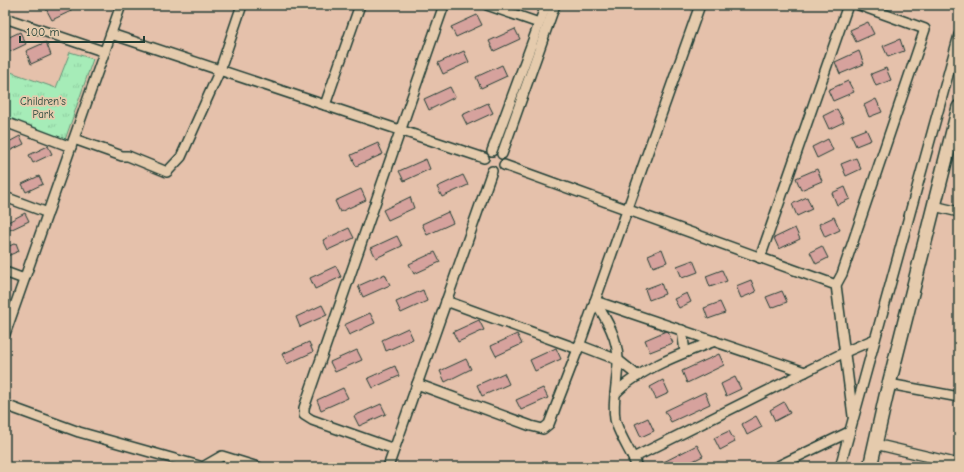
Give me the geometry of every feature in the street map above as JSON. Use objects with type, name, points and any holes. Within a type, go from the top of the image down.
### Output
[{"type":"street","points":[[5,334],[121,5]]},
{"type":"street","points":[[5,122],[72,143],[122,156],[128,156],[167,172],[182,157],[220,70],[242,5]]},
{"type":"street","points":[[325,105],[360,5]]},
{"type":"street","points":[[394,449],[312,420],[304,415],[304,408],[444,5]]},
{"type":"street","points":[[487,5],[539,23]]},
{"type":"street","points":[[546,5],[492,151],[489,152],[484,158],[486,168],[492,171],[497,172],[504,165],[504,157],[502,154],[555,5]]},
{"type":"street","points":[[417,384],[531,426],[543,429],[549,424],[579,347],[700,5]]},
{"type":"street","points":[[760,258],[848,5]]},
{"type":"street","points":[[853,416],[836,285],[842,274],[925,29],[859,5]]},
{"type":"street","points":[[5,18],[105,52]]},
{"type":"street","points":[[111,34],[484,158]]},
{"type":"street","points":[[840,467],[959,35]]},
{"type":"street","points":[[870,467],[889,384],[959,107]]},
{"type":"street","points":[[492,151],[502,154]]},
{"type":"street","points":[[504,165],[836,285]]},
{"type":"street","points":[[388,467],[492,171]]},
{"type":"street","points":[[5,198],[48,213]]},
{"type":"street","points":[[934,206],[959,212]]},
{"type":"street","points":[[5,272],[24,279]]},
{"type":"street","points":[[446,300],[618,360],[638,376]]},
{"type":"street","points":[[595,301],[805,372]]},
{"type":"street","points":[[595,301],[610,327],[616,344],[618,360],[615,394],[615,421],[635,463],[805,372],[875,339]]},
{"type":"street","points":[[682,330],[685,352]]},
{"type":"street","points":[[615,394],[624,384],[638,376],[685,352],[715,342]]},
{"type":"street","points":[[889,384],[959,397]]},
{"type":"street","points":[[5,405],[79,432],[196,465],[203,466],[222,456],[258,467]]},
{"type":"street","points":[[776,467],[849,432]]},
{"type":"street","points":[[875,444],[959,464]]},
{"type":"green space","name":"Children's Park","points":[[70,52],[93,59],[65,140],[5,118],[5,70],[56,88]]},
{"type":"building","points":[[44,5],[68,5],[71,11],[52,20]]},
{"type":"building","points":[[477,15],[482,25],[456,37],[451,27]]},
{"type":"building","points":[[868,22],[874,34],[856,42],[850,30]]},
{"type":"building","points":[[515,29],[520,39],[494,51],[489,41]]},
{"type":"building","points":[[20,32],[26,44],[5,54],[5,39]]},
{"type":"building","points":[[900,39],[904,51],[888,57],[883,46]]},
{"type":"building","points":[[46,42],[51,55],[31,64],[26,51]]},
{"type":"building","points":[[464,51],[469,62],[443,74],[438,63]]},
{"type":"building","points":[[859,51],[864,64],[840,74],[835,62]]},
{"type":"building","points":[[502,65],[507,76],[481,88],[476,77]]},
{"type":"building","points":[[886,68],[891,80],[876,86],[871,74]]},
{"type":"building","points":[[848,81],[854,92],[833,101],[828,90]]},
{"type":"building","points":[[450,87],[455,97],[429,110],[424,99]]},
{"type":"building","points":[[876,99],[882,112],[869,117],[864,105]]},
{"type":"building","points":[[488,103],[493,113],[467,125],[462,115]]},
{"type":"building","points":[[837,109],[844,122],[829,129],[823,116]]},
{"type":"building","points":[[866,129],[871,140],[856,146],[851,135]]},
{"type":"building","points":[[20,136],[24,144],[5,153],[5,144]]},
{"type":"building","points":[[828,139],[833,150],[817,158],[812,147]]},
{"type":"building","points":[[378,143],[383,154],[356,166],[351,155]]},
{"type":"building","points":[[48,146],[52,154],[33,163],[29,155]]},
{"type":"building","points":[[856,158],[861,169],[846,176],[841,164]]},
{"type":"building","points":[[426,159],[430,169],[404,181],[399,171]]},
{"type":"building","points":[[817,169],[822,181],[801,190],[796,178]]},
{"type":"building","points":[[463,175],[468,185],[442,197],[437,187]]},
{"type":"building","points":[[39,176],[43,184],[26,192],[22,184]]},
{"type":"building","points":[[845,187],[850,199],[837,205],[832,193]]},
{"type":"building","points":[[361,189],[366,200],[340,212],[335,201]]},
{"type":"building","points":[[410,197],[414,208],[388,220],[383,210]]},
{"type":"building","points":[[807,197],[812,209],[797,216],[792,204]]},
{"type":"building","points":[[448,212],[453,223],[427,235],[422,224]]},
{"type":"building","points":[[25,213],[29,221],[10,230],[6,223]]},
{"type":"building","points":[[834,217],[840,230],[825,237],[819,224]]},
{"type":"building","points":[[349,228],[354,238],[328,250],[323,240]]},
{"type":"building","points":[[795,228],[800,239],[779,249],[774,238]]},
{"type":"building","points":[[397,236],[402,246],[376,258],[371,248]]},
{"type":"building","points":[[16,243],[19,251],[5,257],[5,248]]},
{"type":"building","points":[[822,246],[828,258],[816,264],[810,252]]},
{"type":"building","points":[[662,249],[667,262],[653,267],[648,255]]},
{"type":"building","points":[[435,252],[440,262],[414,274],[409,264]]},
{"type":"building","points":[[693,260],[698,272],[682,278],[677,266]]},
{"type":"building","points":[[336,266],[341,277],[315,289],[310,278]]},
{"type":"building","points":[[722,270],[727,281],[710,287],[706,276]]},
{"type":"building","points":[[385,274],[390,285],[363,297],[358,286]]},
{"type":"building","points":[[751,280],[756,292],[741,298],[736,286]]},
{"type":"building","points":[[661,283],[665,294],[649,300],[645,289]]},
{"type":"building","points":[[423,290],[427,301],[401,313],[396,302]]},
{"type":"building","points":[[782,291],[787,302],[771,308],[766,297]]},
{"type":"building","points":[[687,293],[691,302],[679,308],[674,299]]},
{"type":"building","points":[[720,302],[725,313],[708,319],[704,308]]},
{"type":"building","points":[[322,305],[327,315],[300,327],[296,317]]},
{"type":"building","points":[[370,313],[375,323],[349,335],[344,325]]},
{"type":"building","points":[[479,320],[484,330],[458,342],[453,332]]},
{"type":"building","points":[[408,328],[413,339],[386,351],[382,340]]},
{"type":"building","points":[[666,331],[668,332],[673,343],[650,352],[645,340]]},
{"type":"building","points":[[517,334],[522,344],[496,356],[491,346]]},
{"type":"building","points":[[309,342],[313,352],[287,364],[282,354]]},
{"type":"building","points":[[556,348],[561,359],[535,371],[530,360]]},
{"type":"building","points":[[357,350],[362,360],[335,372],[330,362]]},
{"type":"building","points":[[719,354],[724,365],[687,383],[682,371]]},
{"type":"building","points":[[466,359],[471,369],[445,382],[440,371]]},
{"type":"building","points":[[395,366],[399,376],[373,388],[368,378]]},
{"type":"building","points":[[504,373],[509,384],[482,396],[477,385]]},
{"type":"building","points":[[735,377],[741,389],[726,396],[721,384]]},
{"type":"building","points":[[663,380],[669,393],[656,399],[650,387]]},
{"type":"building","points":[[343,388],[348,398],[321,410],[317,400]]},
{"type":"building","points":[[543,388],[548,398],[521,410],[516,400]]},
{"type":"building","points":[[705,392],[710,404],[671,422],[665,411]]},
{"type":"building","points":[[784,402],[790,413],[775,421],[770,410]]},
{"type":"building","points":[[381,404],[386,414],[359,426],[354,416]]},
{"type":"building","points":[[756,416],[762,427],[747,435],[742,424]]},
{"type":"building","points":[[648,418],[654,431],[641,437],[635,424]]},
{"type":"building","points":[[729,431],[735,442],[720,450],[714,438]]},
{"type":"building","points":[[697,445],[703,456],[681,467],[654,467]]}]
